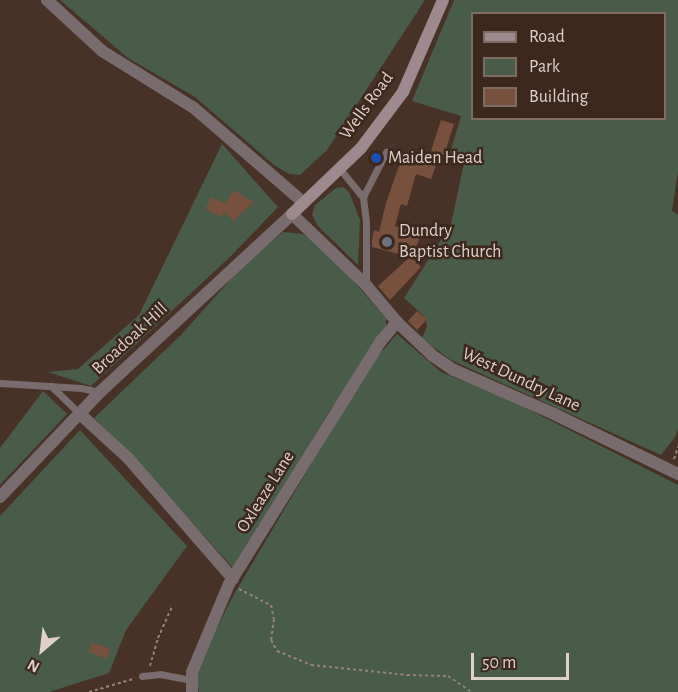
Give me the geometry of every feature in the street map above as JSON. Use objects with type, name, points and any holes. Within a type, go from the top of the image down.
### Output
[{"type":"street","points":[[47,0],[102,51],[194,108],[304,203]]},
{"type":"street","name":"Wells Road","points":[[292,214],[361,148],[403,92],[443,0]]},
{"type":"street","name":"West Dundry Lane","points":[[292,214],[366,285],[397,322],[433,356],[454,370],[554,414],[678,474]]},
{"type":"street","name":"Broadoak Hill","points":[[0,497],[100,392],[292,214]]},
{"type":"street","name":"Oxleaze Lane","points":[[192,686],[231,581],[381,341],[397,322]]},
{"type":"street","points":[[79,413],[128,458],[231,581]]},
{"type":"lane","points":[[363,197],[386,152]]},
{"type":"lane","points":[[340,169],[363,197],[366,221],[366,285]]},
{"type":"lane","points":[[0,383],[100,392]]},
{"type":"lane","points":[[51,386],[79,413]]},
{"type":"lane","points":[[145,676],[177,676],[192,686]]},
{"type":"path","points":[[231,581],[271,605],[274,619],[271,640],[277,651],[311,665],[407,675],[448,676],[472,692]]},
{"type":"path","points":[[89,692],[145,676],[150,657],[173,605]]},
{"type":"green space","points":[[60,0],[425,0],[327,150],[300,175],[289,174],[274,165],[195,97],[128,58]]},
{"type":"green space","points":[[454,0],[678,0],[678,170],[672,211],[678,215],[678,428],[675,437],[661,455],[451,360],[422,339],[427,326],[424,316],[404,298],[451,224],[464,163],[449,156],[461,116],[412,101]]},
{"type":"green space","points":[[222,144],[278,207],[231,256],[91,386],[48,372],[78,369],[139,315]]},
{"type":"green space","points":[[343,187],[349,192],[360,220],[358,265],[318,226],[312,215],[315,205],[336,188]]},
{"type":"green space","points":[[283,232],[303,234],[327,251],[386,318],[386,327],[329,412],[233,568],[130,453],[94,418],[181,335],[246,262]]},
{"type":"green space","points":[[397,334],[441,372],[508,399],[678,485],[678,692],[199,692],[195,672],[233,596],[377,357]]},
{"type":"green space","points":[[43,391],[67,414],[0,485],[0,448]]},
{"type":"green space","points":[[80,430],[187,546],[126,630],[109,673],[49,692],[0,692],[0,516]]},
{"type":"building","points":[[441,120],[454,124],[444,155],[431,151]]},
{"type":"building","points":[[402,157],[436,165],[431,179],[416,174],[407,206],[401,204],[395,226],[421,234],[412,258],[421,267],[390,300],[378,286],[410,257],[372,247],[372,240],[374,230],[379,232],[386,203]]},
{"type":"building","points":[[234,190],[253,202],[234,221],[224,212],[221,217],[205,209],[211,197],[225,204]]},
{"type":"building","points":[[417,311],[427,319],[417,330],[408,321]]},
{"type":"building","points":[[92,642],[110,649],[106,659],[89,652]]},
{"type":"place","name":"Maiden Head","points":[[376,158]]},
{"type":"place","name":"Dundry Baptist Church","points":[[387,242]]}]
